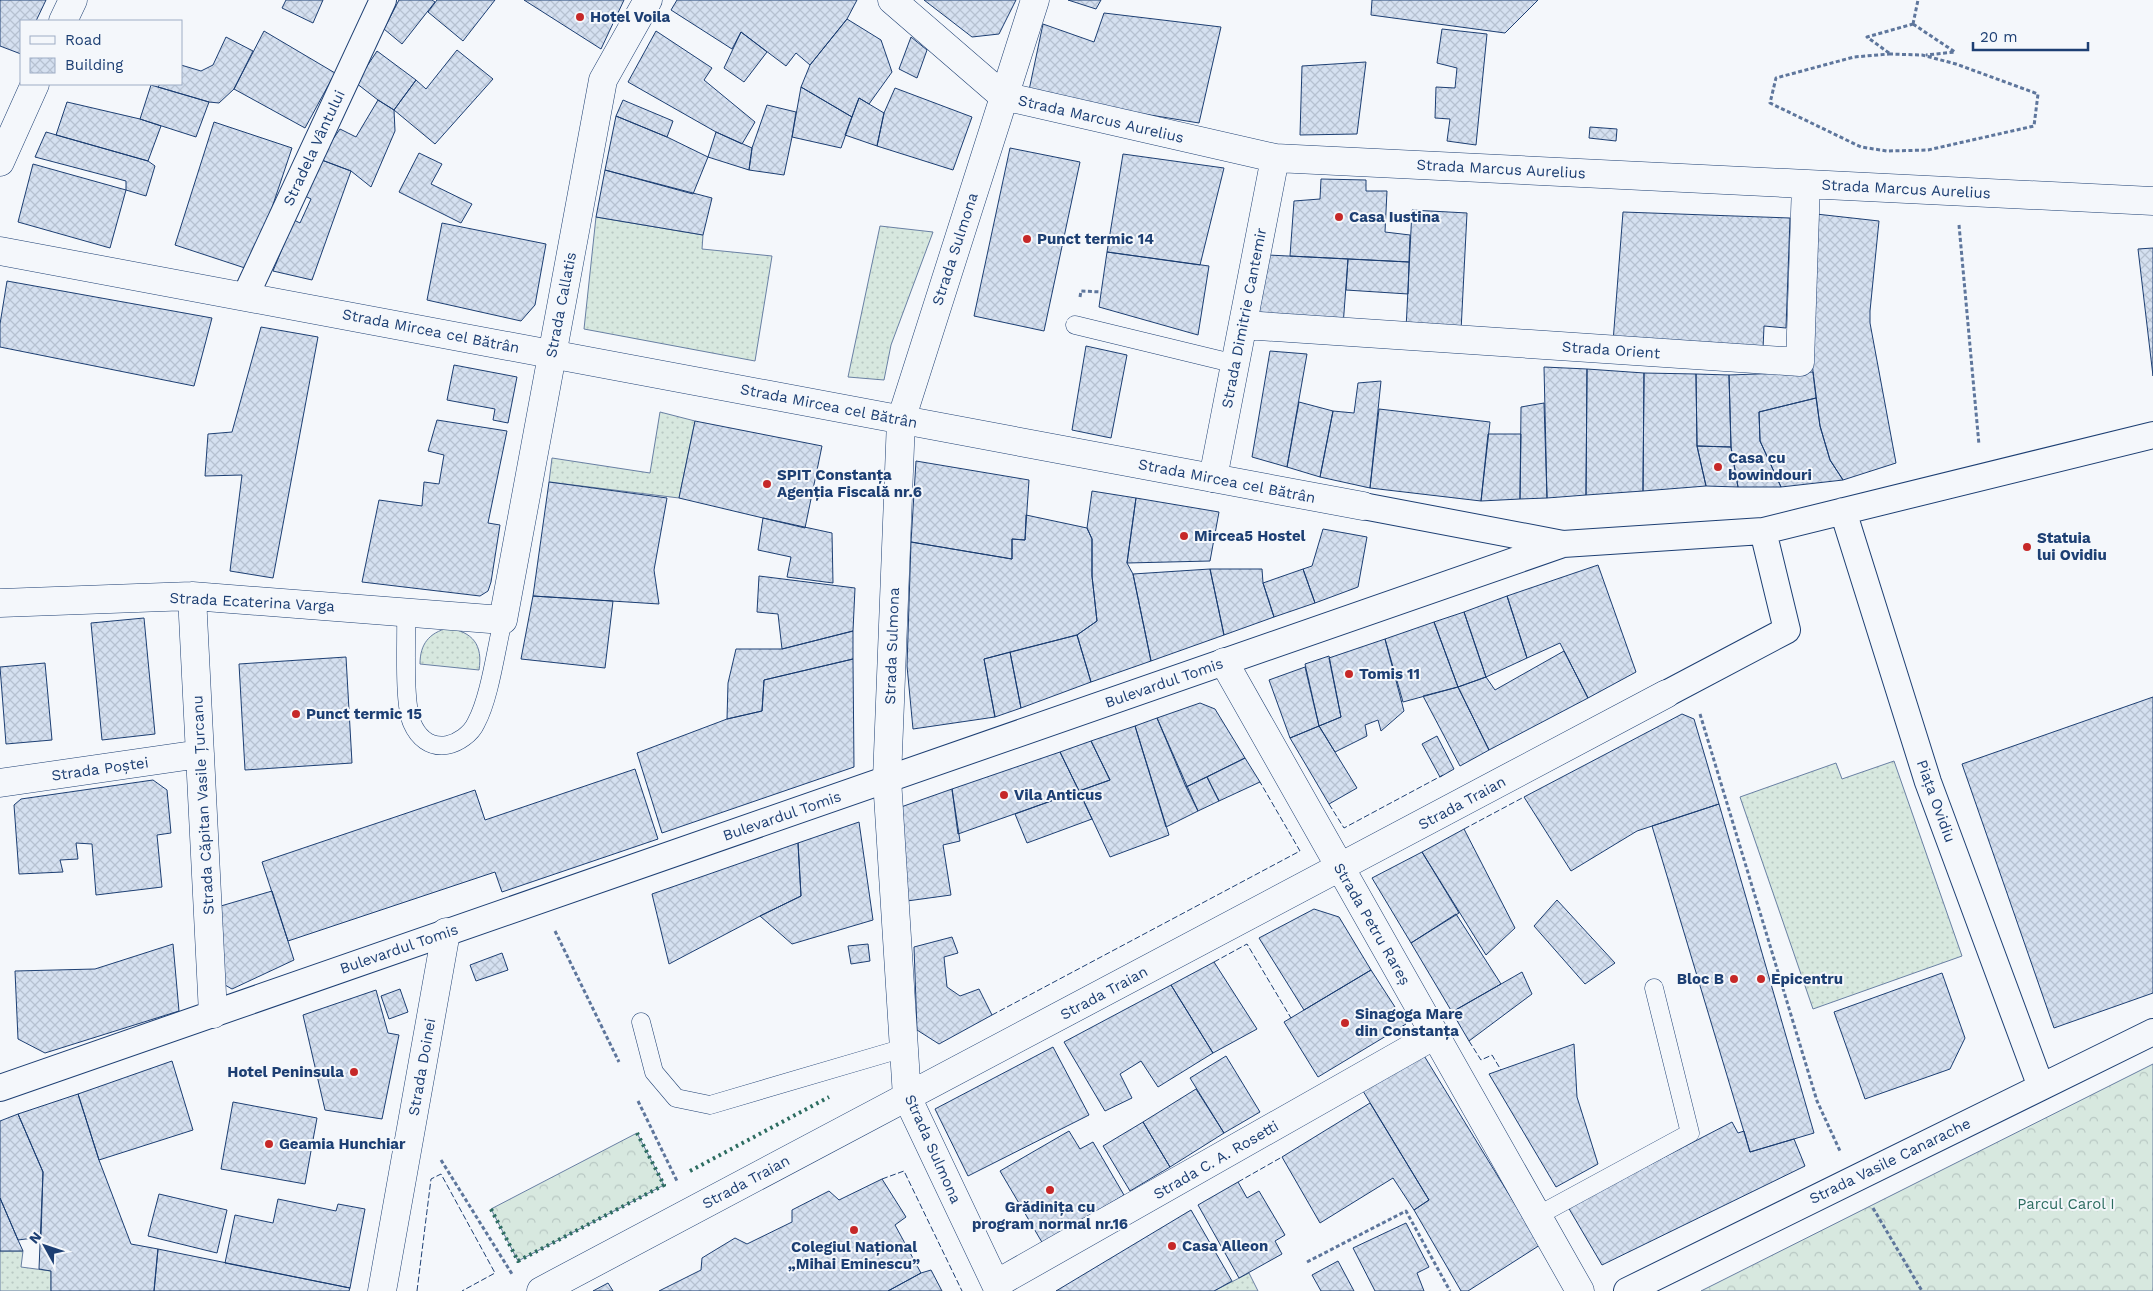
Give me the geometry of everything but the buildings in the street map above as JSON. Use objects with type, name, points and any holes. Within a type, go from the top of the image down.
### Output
[{"type":"street","points":[[64,20],[73,0]]},
{"type":"street","name":"Stradela Vântului","points":[[245,297],[383,0]]},
{"type":"street","name":"Strada Callatis","points":[[503,620],[603,80],[648,0]]},
{"type":"street","name":"Strada Marcus Aurelius","points":[[892,0],[1003,96],[1275,158],[2153,201]]},
{"type":"street","name":"Strada Sulmona","points":[[998,1288],[906,1098],[887,779],[900,420],[1035,0]]},
{"type":"street","points":[[0,162],[35,85]]},
{"type":"street","name":"Strada Dimitrie Cantemir","points":[[1213,478],[1275,158]]},
{"type":"street","name":"Strada Orient","points":[[1244,325],[1800,362],[1806,184]]},
{"type":"street","name":"Strada Mircea cel Bătrân","points":[[0,251],[1563,544],[1763,531],[1983,477],[2151,443]]},
{"type":"street","name":"Piața Ovidiu","points":[[1843,511],[1928,782],[2042,1087]]},
{"type":"street","points":[[1666,694],[1787,630],[1763,531]]},
{"type":"street","name":"Bulevardul Tomis","points":[[0,1088],[1563,544]]},
{"type":"street","name":"Strada Ecaterina Varga","points":[[0,603],[192,596],[503,620]]},
{"type":"street","name":"Strada Căpitan Vasile Țurcanu","points":[[192,596],[213,1014]]},
{"type":"street","name":"Strada Petru Rareș","points":[[1224,662],[1580,1291]]},
{"type":"street","name":"Strada Traian","points":[[541,1291],[1666,694]]},
{"type":"street","name":"Strada Poștei","points":[[0,783],[200,754]]},
{"type":"street","name":"Strada Doinei","points":[[382,1291],[446,932]]},
{"type":"street","name":"Strada Vasile Canarache","points":[[1627,1291],[2153,1032]]},
{"type":"street","name":"Strada C. A. Rosetti","points":[[998,1288],[1435,1035]]},
{"type":"lane","points":[[1075,325],[1236,364]]},
{"type":"lane","points":[[406,612],[408,699],[412,722],[422,740],[440,746],[457,743],[476,725],[484,701],[503,620]]},
{"type":"lane","points":[[1537,1216],[1690,1133],[1654,988]]},
{"type":"lane","points":[[641,1022],[654,1072],[676,1098],[710,1105],[904,1048]]},
{"type":"path","points":[[1913,24],[1918,0]]},
{"type":"path","points":[[1889,54],[1866,37],[1913,24],[1955,52],[1854,57],[1776,78],[1770,103],[1861,148],[1928,150],[2034,126],[2038,94],[1956,64],[1922,55]]},
{"type":"path","points":[[1956,192],[1983,477]]},
{"type":"path","points":[[1081,291],[1102,292]]},
{"type":"path","points":[[1696,678],[1817,1101],[1831,1135]]},
{"type":"path","points":[[540,900],[622,1069]]},
{"type":"path","points":[[636,1095],[692,1211]]},
{"type":"path","points":[[413,1115],[511,1272]]},
{"type":"path","points":[[1855,1178],[1922,1291]]},
{"type":"path","points":[[1307,1262],[1406,1212],[1450,1291]]},
{"type":"green space","points":[[596,217],[703,235],[702,249],[772,256],[755,361],[584,329]]},
{"type":"green space","points":[[880,226],[933,232],[891,345],[884,380],[848,377]]},
{"type":"green space","points":[[660,412],[695,421],[679,498],[549,482],[552,458],[650,473]]},
{"type":"green space","points":[[448,628],[470,636],[474,641],[478,647],[479,670],[420,664],[420,657],[427,640],[441,630]]},
{"type":"green space","points":[[1894,761],[1962,956],[1813,1009],[1740,797],[1836,763],[1842,779]]},
{"type":"green space","name":"Parcul Carol I","points":[[2153,1064],[2153,1291],[1701,1291]]},
{"type":"green space","points":[[637,1133],[664,1185],[518,1261],[491,1209]]},
{"type":"green space","points":[[0,1251],[23,1251],[21,1267],[51,1271],[51,1291],[0,1291]]},
{"type":"green space","points":[[1249,1273],[1258,1291],[1214,1291]]},
{"type":"hedge","points":[[690,1171],[829,1097]]},
{"type":"hedge","points":[[491,1209],[518,1261],[664,1185],[637,1133]]},
{"type":"fence","points":[[1329,804],[1344,828],[1443,775]]},
{"type":"fence","points":[[992,1015],[1300,851],[1260,782]]},
{"type":"fence","points":[[1464,829],[1524,797]]},
{"type":"fence","points":[[1214,962],[1247,944],[1291,1018]]},
{"type":"fence","points":[[1469,1041],[1481,1060],[1492,1055],[1501,1070]]},
{"type":"fence","points":[[1238,1182],[1282,1157]]},
{"type":"fence","points":[[882,1179],[904,1171],[962,1291]]},
{"type":"fence","points":[[417,1291],[431,1179],[441,1174],[495,1273],[462,1291]]},
{"type":"place","name":"Hotel Voila","points":[[580,17]]},
{"type":"place","name":"Casa Iustina","points":[[1339,217]]},
{"type":"place","name":"Punct termic 14","points":[[1027,239]]},
{"type":"place","name":"Casa cu bowindouri","points":[[1718,467]]},
{"type":"place","name":"SPIT Constanța Agenția Fiscală nr.6","points":[[767,484]]},
{"type":"place","name":"Mircea5 Hostel","points":[[1184,536]]},
{"type":"place","name":"Statuia lui Ovidiu","points":[[2027,547]]},
{"type":"place","name":"Tomis 11","points":[[1349,674]]},
{"type":"place","name":"Punct termic 15","points":[[296,714]]},
{"type":"place","name":"Vila Anticus","points":[[1004,795]]},
{"type":"place","name":"Bloc B","points":[[1734,979]]},
{"type":"place","name":"Epicentru","points":[[1761,979]]},
{"type":"place","name":"Sinagoga Mare din Constanța","points":[[1345,1023]]},
{"type":"place","name":"Hotel Peninsula","points":[[354,1072]]},
{"type":"place","name":"Geamia Hunchiar","points":[[269,1144]]},
{"type":"place","name":"Grădinița cu program normal nr.16","points":[[1050,1190]]},
{"type":"place","name":"Colegiul Național „Mihai Eminescu”","points":[[854,1230]]},
{"type":"place","name":"Casa Alleon","points":[[1172,1246]]}]
